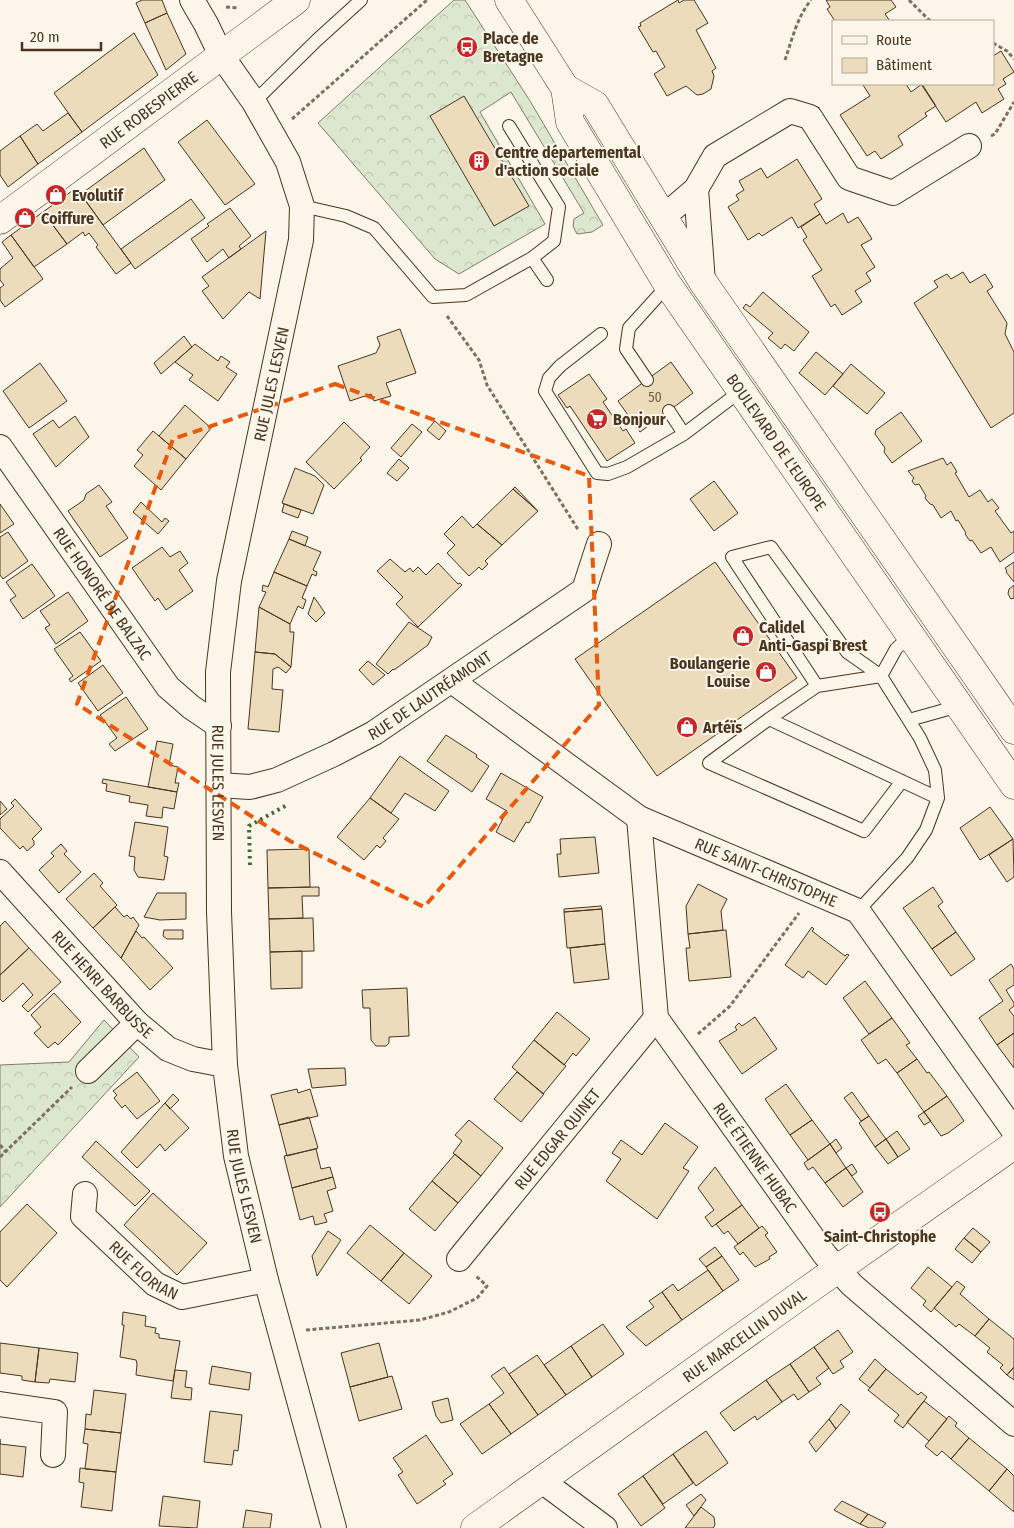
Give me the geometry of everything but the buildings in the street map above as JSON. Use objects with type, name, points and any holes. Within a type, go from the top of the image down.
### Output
[{"type":"main road","name":"RUE ROBESPIERRE","points":[[0,220],[296,0]]},
{"type":"main road","name":"BOULEVARD DE L'EUROPE","points":[[509,0],[565,88],[570,122],[668,285],[1014,785]]},
{"type":"main road","name":"BOULEVARD DE L'EUROPE","points":[[565,88],[595,105],[703,282],[1014,730]]},
{"type":"main road","name":"RUE MARCELLIN DUVAL","points":[[475,1528],[1014,1144]]},
{"type":"street","name":"RUE JULES LESVEN","points":[[192,0],[222,55],[270,128],[288,162],[302,206],[301,240],[229,581],[218,672],[219,912],[225,1065],[236,1156],[266,1280],[334,1528]]},
{"type":"street","points":[[661,214],[675,207],[696,188],[715,156],[790,111],[810,117],[848,178],[893,193],[969,146]]},
{"type":"street","points":[[696,188],[703,282]]},
{"type":"street","name":"RUE HONORÉ DE BALZAC","points":[[0,447],[168,687],[191,707],[219,726]]},
{"type":"street","name":"RUE DE LAUTRÉAMONT","points":[[218,785],[250,787],[278,780],[374,733],[584,590],[599,544]]},
{"type":"street","name":"RUE SAINT-CHRISTOPHE","points":[[452,681],[639,818],[858,911],[1014,1131]]},
{"type":"street","points":[[639,818],[656,1018]]},
{"type":"street","name":"RUE HENRI BARBUSSE","points":[[0,872],[137,1023],[168,1049],[193,1059],[225,1065]]},
{"type":"street","name":"RUE ÉTIENNE HUBAC","points":[[656,1018],[825,1255],[852,1285],[1014,1424]]},
{"type":"street","name":"RUE EDGAR QUINET","points":[[459,1259],[656,1018]]},
{"type":"street","points":[[88,1071],[137,1023]]},
{"type":"street","name":"RUE FLORIAN","points":[[85,1194],[83,1216],[155,1284],[182,1297],[266,1280]]},
{"type":"street","points":[[0,1404],[56,1412],[53,1454]]},
{"type":"street","points":[[542,1481],[605,1528]]},
{"type":"lane","points":[[254,102],[361,0]]},
{"type":"lane","points":[[302,206],[346,216],[374,228],[433,297],[466,295],[532,258],[554,241],[559,207],[509,126]]},
{"type":"lane","points":[[532,258],[547,280]]},
{"type":"lane","points":[[647,380],[626,349],[629,328],[668,285]]},
{"type":"lane","points":[[601,334],[560,366],[549,378],[545,391],[597,473],[608,474],[627,467],[684,434],[742,390]]},
{"type":"lane","points":[[669,411],[684,434]]},
{"type":"lane","points":[[817,686],[732,556],[771,547],[847,652],[881,676],[920,738],[935,770],[938,798],[926,830],[907,858],[858,911]]},
{"type":"lane","points":[[881,676],[896,649],[911,635]]},
{"type":"lane","points":[[881,676],[817,686],[769,718],[709,763],[864,831],[902,781]]},
{"type":"lane","points":[[909,720],[958,706]]},
{"type":"lane","points":[[769,718],[938,798]]},
{"type":"path","points":[[270,128],[292,120],[426,0]]},
{"type":"path","points":[[785,60],[804,9],[811,0]]},
{"type":"path","points":[[909,0],[928,20]]},
{"type":"path","points":[[222,8],[242,8]]},
{"type":"path","points":[[994,44],[1007,51],[1014,59]]},
{"type":"path","points":[[969,146],[995,134],[1014,102]]},
{"type":"path","points":[[433,297],[480,360],[487,385],[576,529],[599,544]]},
{"type":"path","points":[[678,1049],[730,1006],[814,892]]},
{"type":"path","points":[[0,1157],[88,1071]]},
{"type":"path","points":[[0,1146],[5,1151]]},
{"type":"path","points":[[281,1332],[420,1320],[449,1312],[477,1298],[487,1286],[459,1259]]},
{"type":"highlighted area","points":[[335,384],[589,476],[599,705],[424,907],[290,841],[77,704],[173,439]]},
{"type":"green space","points":[[454,0],[465,0],[530,101],[603,225],[592,232],[577,234],[573,226],[574,219],[584,213],[511,92],[480,112],[545,224],[459,274],[435,259],[318,123]]},
{"type":"green space","points":[[104,1020],[139,1057],[0,1207],[0,1065],[69,1062]]},
{"type":"hedge","points":[[250,865],[249,826],[287,805]]},
{"type":"place","name":"Place de Bretagne","points":[[467,47]]},
{"type":"place","name":"Centre départemental d'action sociale","points":[[479,161]]},
{"type":"place","name":"Evolutif","points":[[56,195]]},
{"type":"place","name":"Coiffure","points":[[25,218]]},
{"type":"place","name":"Bonjour","points":[[597,419]]},
{"type":"place","name":"Calidel Anti-Gaspi Brest","points":[[743,636]]},
{"type":"place","name":"Boulangerie Louise","points":[[766,672]]},
{"type":"place","name":"Artéïs","points":[[687,727]]},
{"type":"place","name":"Saint-Christophe","points":[[880,1212]]}]
